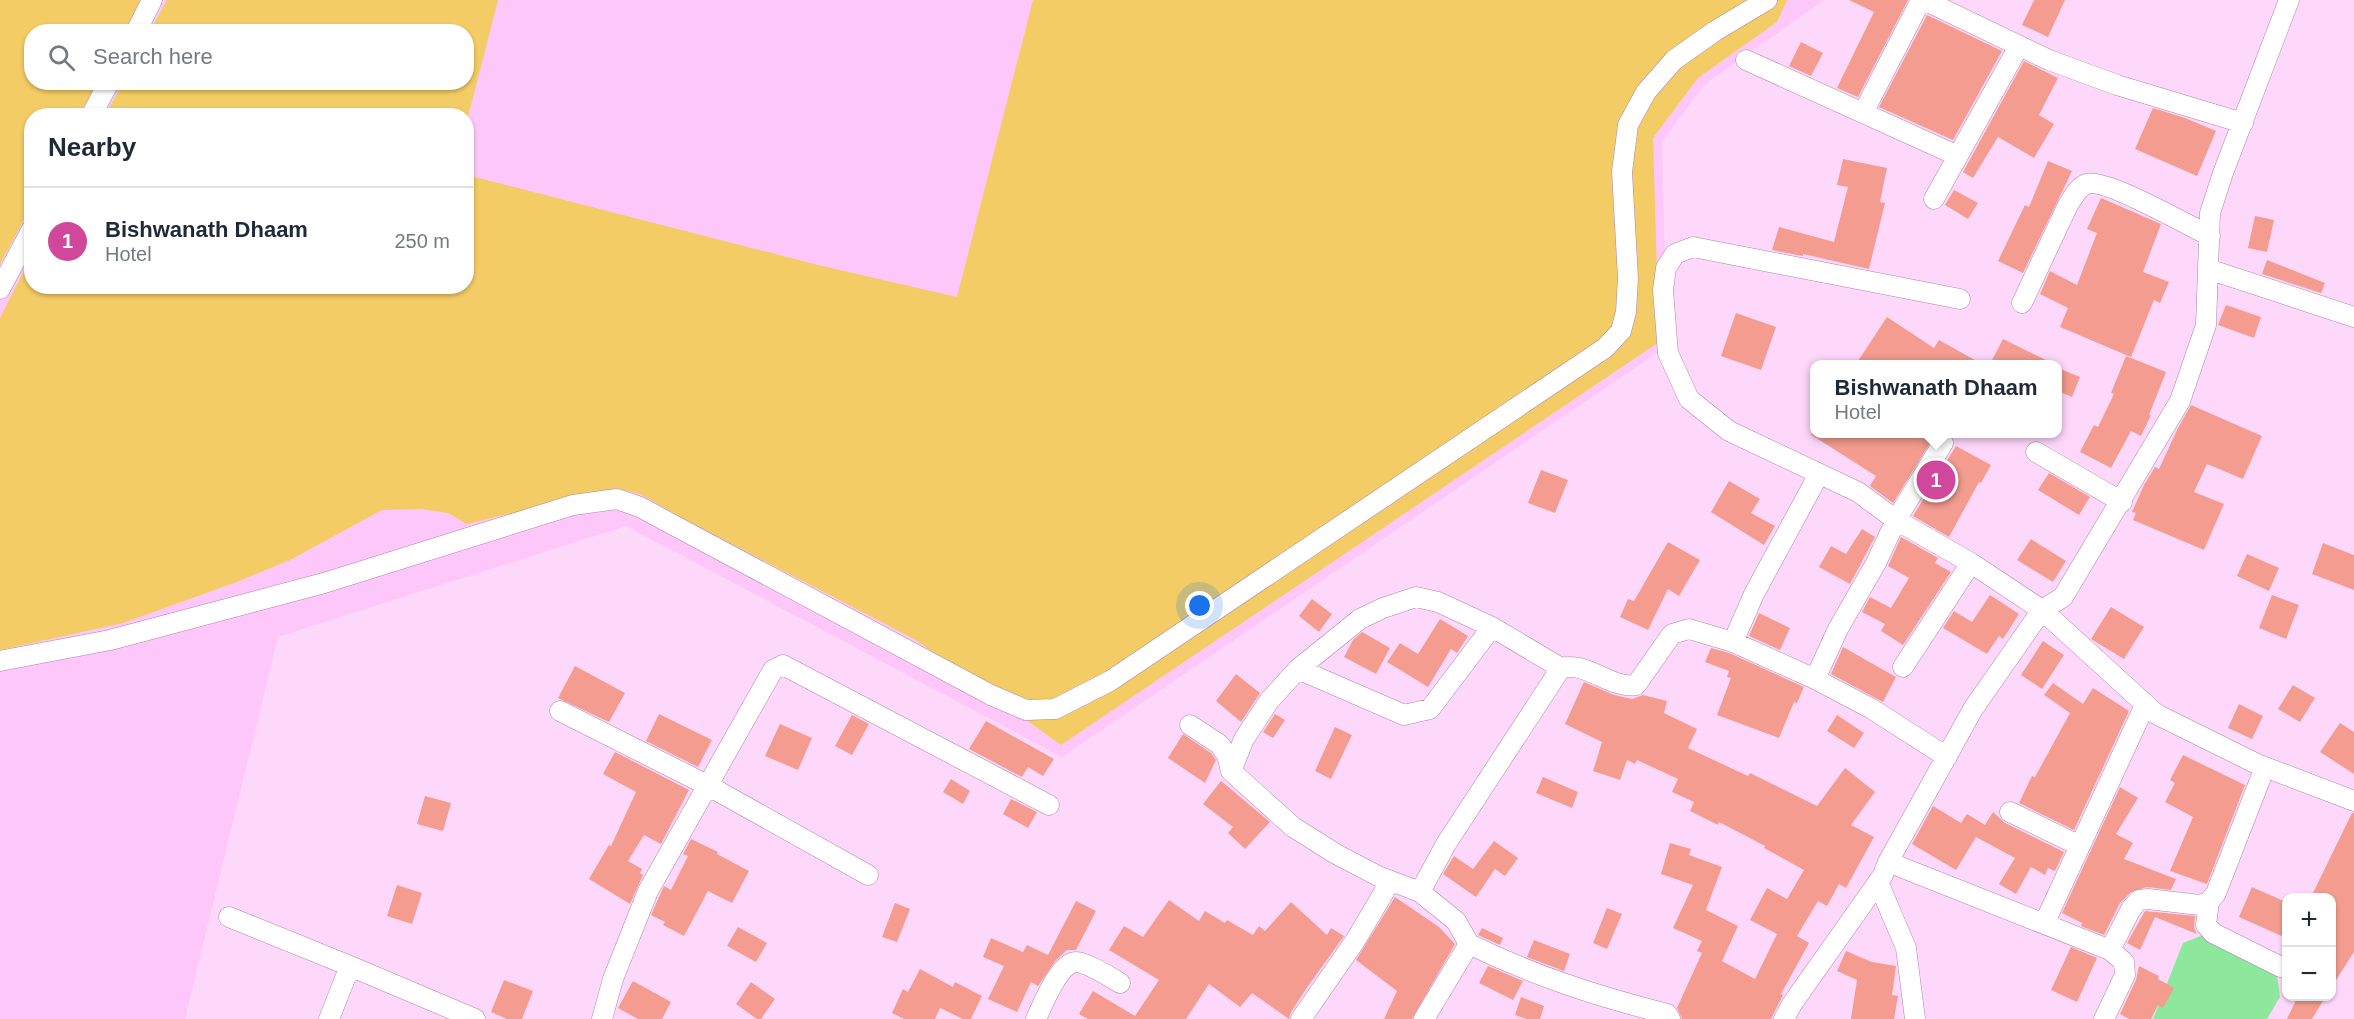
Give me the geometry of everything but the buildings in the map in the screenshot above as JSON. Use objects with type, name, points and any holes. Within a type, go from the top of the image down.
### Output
[{"type":"street","points":[[140,24],[152,0]]},
{"type":"street","points":[[0,661],[121,637],[324,583],[573,505],[617,499],[664,519],[991,695],[1026,710],[1054,709],[1110,681],[1605,348],[1621,331],[1626,312],[1628,278],[1622,172],[1628,125],[1646,92],[1674,60],[1715,31],[1767,0]]},
{"type":"street","points":[[1863,113],[1923,0],[2049,60],[2116,85],[2243,123]]},
{"type":"street","points":[[1784,1019],[1878,882],[1973,709],[2042,610],[2063,597],[2122,502],[2180,401],[2206,325],[2210,213],[2289,0]]},
{"type":"street","points":[[1934,200],[2019,46]]},
{"type":"street","points":[[1746,60],[1958,156]]},
{"type":"street","points":[[95,108],[105,90]]},
{"type":"street","points":[[2022,303],[2068,205],[2077,191],[2086,184],[2096,183],[2124,192],[2210,236]]},
{"type":"street","points":[[0,289],[24,244]]},
{"type":"street","points":[[1960,299],[1693,247],[1675,254],[1666,268],[1663,290],[1668,353],[1689,399],[1729,431],[1858,492],[1896,520],[1971,563],[2042,610],[2156,714],[2265,767],[2354,801]]},
{"type":"street","points":[[2208,269],[2354,317]]},
{"type":"street","points":[[1815,679],[1838,629],[1876,563],[1896,520],[1943,443]]},
{"type":"street","points":[[2036,452],[2122,502]]},
{"type":"street","points":[[1732,642],[1754,594],[1819,474]]},
{"type":"street","points":[[1903,667],[1971,563]]},
{"type":"street","points":[[1231,771],[1250,730],[1269,701],[1298,669],[1360,619],[1383,608],[1416,597],[1438,602],[1492,627],[1561,668]]},
{"type":"street","points":[[1298,669],[1404,715],[1419,713],[1430,709],[1492,627]]},
{"type":"street","points":[[1420,892],[1446,844],[1561,668],[1571,665],[1626,686],[1636,685],[1672,634],[1689,629],[1732,642],[1815,679],[1872,709],[1947,757]]},
{"type":"street","points":[[602,1019],[613,979],[648,891],[773,670],[783,665],[1049,805]]},
{"type":"street","points":[[2044,924],[2145,705]]},
{"type":"street","points":[[560,711],[707,785],[868,875]]},
{"type":"street","points":[[1190,724],[1219,744],[1227,755],[1231,771],[1293,827],[1336,854],[1390,882],[1420,892],[1456,921],[1469,944],[1516,967],[1557,983],[1667,1014],[1670,1019]]},
{"type":"street","points":[[2265,767],[2216,893],[2209,902],[2206,925],[2213,933],[2281,967]]},
{"type":"street","points":[[2010,812],[2080,846]]},
{"type":"street","points":[[1888,862],[2110,950],[2124,962],[2125,975],[2104,1019]]},
{"type":"street","points":[[1301,1019],[1349,950],[1390,882]]},
{"type":"street","points":[[1878,882],[1906,948],[1915,1019]]},
{"type":"street","points":[[2110,950],[2131,909],[2139,900],[2200,905],[2209,902]]},
{"type":"street","points":[[229,917],[475,1019]]},
{"type":"street","points":[[1424,1019],[1469,944]]},
{"type":"street","points":[[1042,1017],[1062,970],[1070,963],[1078,962],[1120,982]]},
{"type":"street","points":[[329,1019],[350,966]]},
{"type":"shaded area","points":[[0,0],[1824,0],[1704,85],[1662,142],[1667,346],[1062,757],[626,526],[278,637],[185,1019],[0,1019]]},
{"type":"shaded area","points":[[0,0],[144,0],[132,24],[24,24],[24,90],[97,90],[86,108],[24,108],[24,220],[0,264]]},
{"type":"shaded area","points":[[167,0],[498,0],[470,108],[109,108],[119,90],[474,90],[474,24],[154,24]]},
{"type":"shaded area","points":[[1033,0],[1787,0],[1777,22],[1698,78],[1653,138],[1659,342],[1061,745],[916,640],[640,494],[616,488],[467,524],[448,513],[421,509],[382,510],[290,560],[234,583],[123,623],[0,650],[0,318],[24,271],[24,294],[474,294],[474,177],[822,266],[957,297]]},
{"type":"shaded area","points":[[2203,935],[2276,967],[2280,997],[2267,1019],[2153,1019],[2183,943]]},
{"type":"place","name":"Bishwanath Dhaam","points":[[1936,480]]}]
